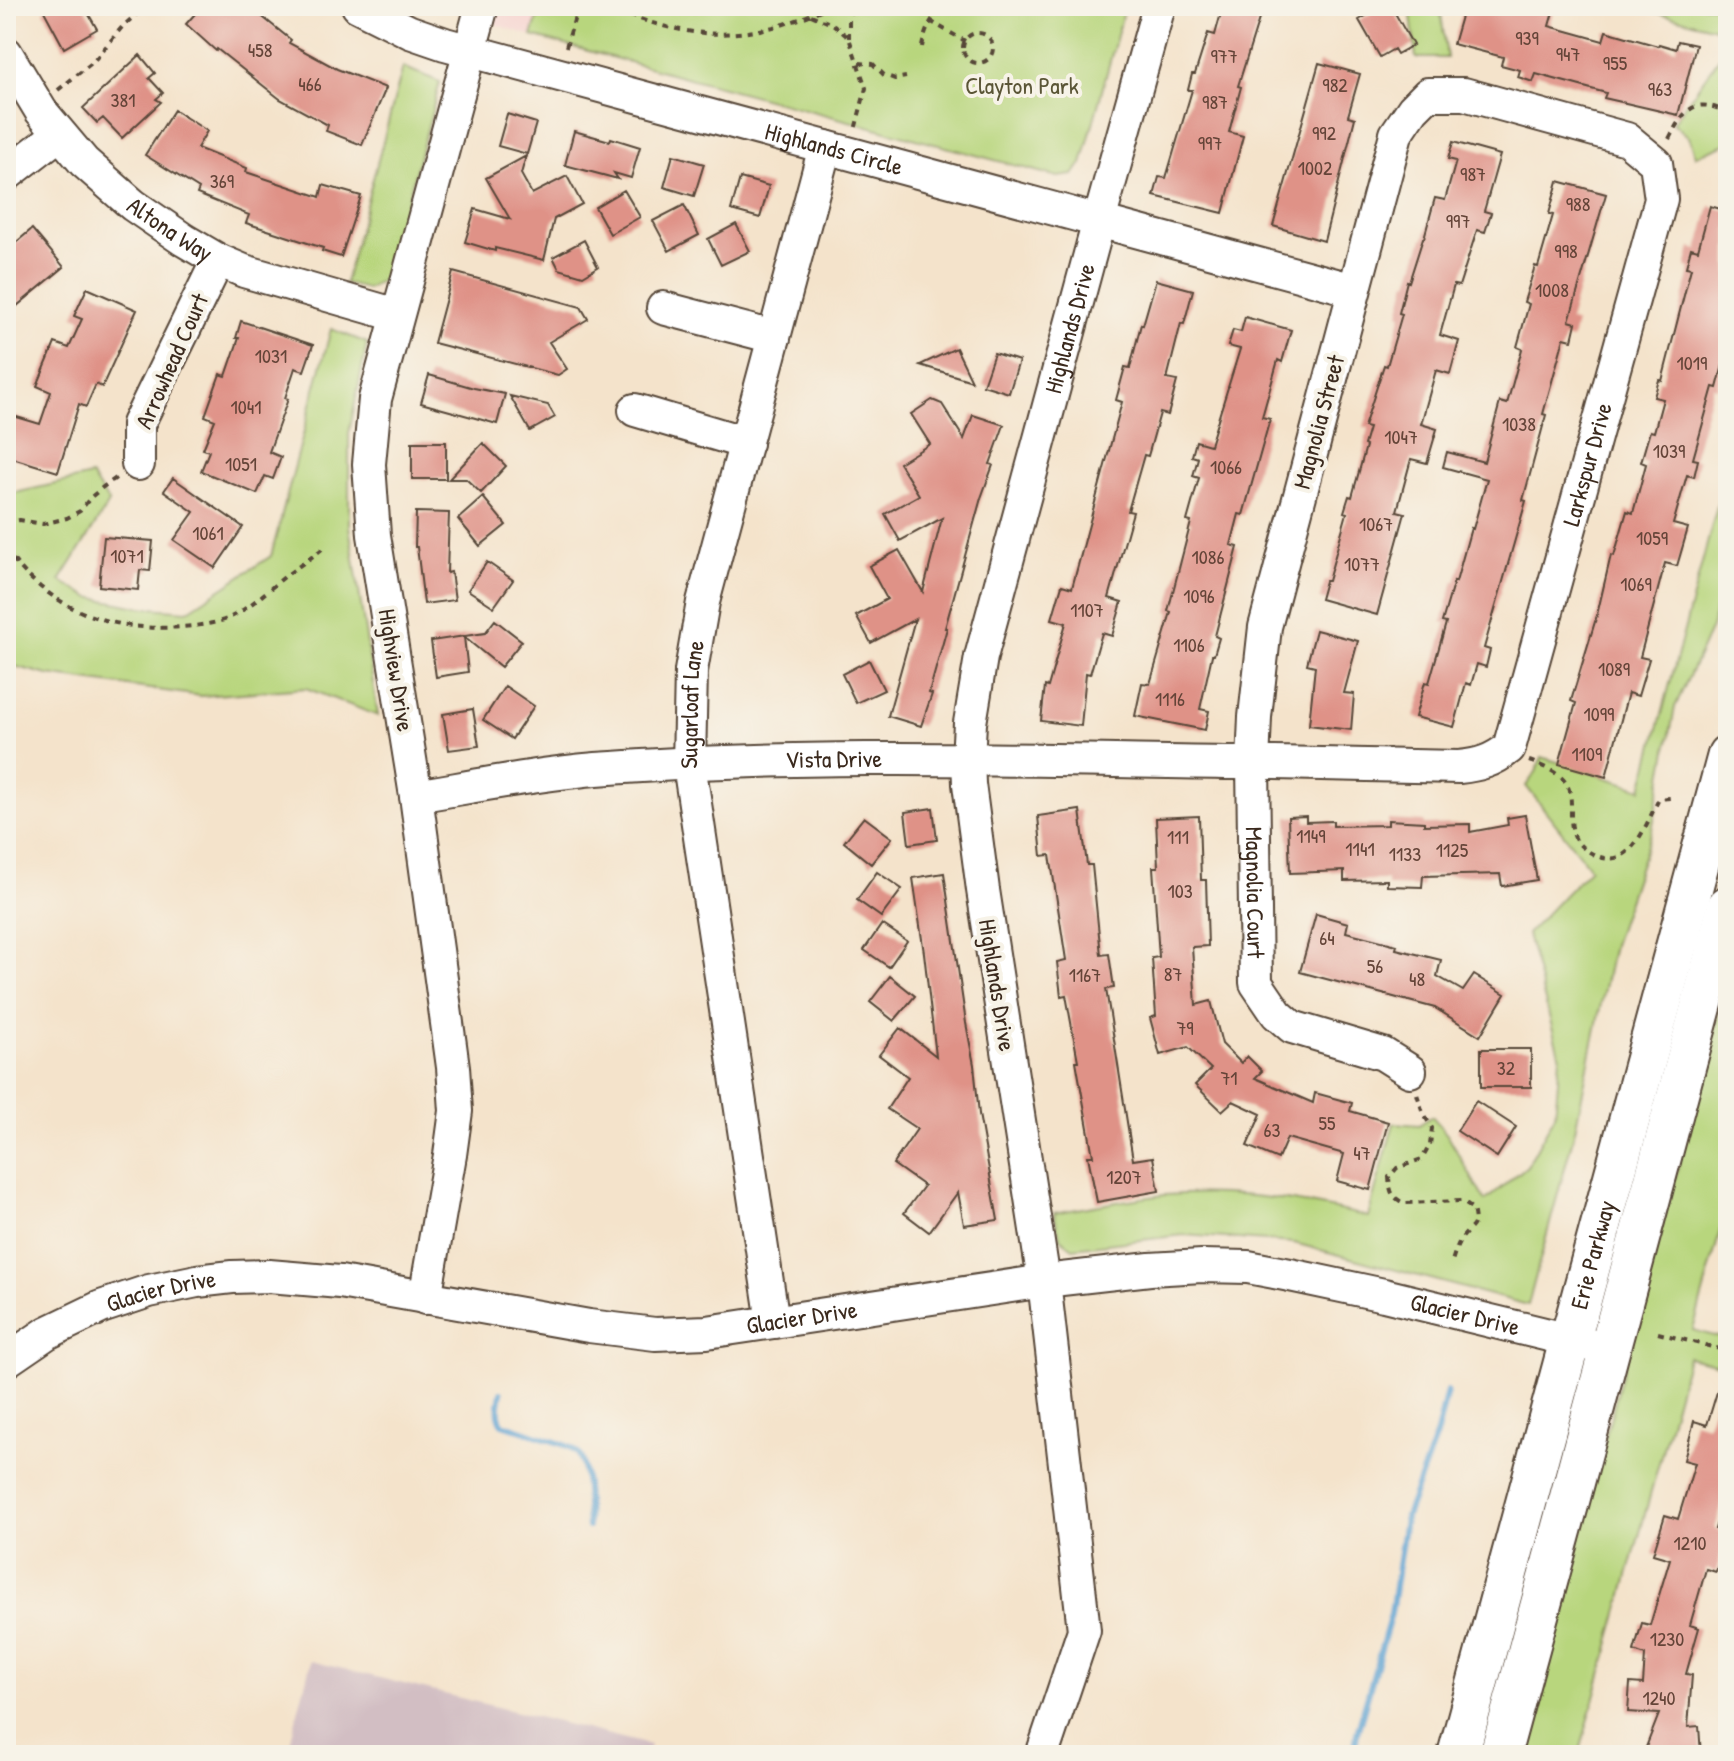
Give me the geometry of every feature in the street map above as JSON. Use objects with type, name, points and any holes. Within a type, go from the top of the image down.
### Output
[{"type":"main road","name":"Erie Parkway","points":[[1458,1755],[1728,755]]},
{"type":"main road","name":"Erie Parkway","points":[[1500,1755],[1728,906]]},
{"type":"street","name":"Highlands Circle","points":[[358,6],[410,32],[471,50],[1354,290]]},
{"type":"street","name":"Highview Drive","points":[[425,1298],[456,1111],[453,1067],[416,796],[374,535],[369,464],[375,399],[482,6]]},
{"type":"street","points":[[1099,221],[1159,6]]},
{"type":"street","name":"Altona Way","points":[[6,53],[41,111],[84,162],[133,205],[184,240],[244,271],[397,315]]},
{"type":"street","name":"Magnolia Street","points":[[1253,764],[1265,627],[1396,134],[1428,94]]},
{"type":"street","name":"Larkspur Drive","points":[[1253,764],[1459,767],[1480,765],[1497,758],[1509,748],[1661,199],[1656,163],[1627,139],[1464,94],[1428,94]]},
{"type":"street","points":[[6,175],[59,134]]},
{"type":"street","name":"Sugarloaf Lane","points":[[773,1322],[689,764],[691,671],[703,602],[825,147]]},
{"type":"street","name":"Highlands Drive","points":[[1042,1755],[1084,1630],[1044,1281],[983,890],[968,759],[970,723],[981,657],[1099,221]]},
{"type":"street","name":"Arrowhead Court","points":[[138,464],[138,424],[218,260]]},
{"type":"street","points":[[663,308],[774,337]]},
{"type":"street","points":[[635,410],[746,443]]},
{"type":"street","name":"Vista Drive","points":[[416,796],[594,769],[829,758],[1253,764]]},
{"type":"street","name":"Magnolia Court","points":[[1253,764],[1256,983],[1277,1014],[1292,1027],[1383,1054],[1410,1071]]},
{"type":"street","name":"Glacier Drive","points":[[6,1361],[47,1333],[101,1307],[149,1291],[232,1277],[269,1276],[340,1282],[589,1326],[655,1334],[707,1332],[1044,1281],[1202,1266],[1248,1267],[1384,1295],[1609,1350]]},
{"type":"path","points":[[53,94],[93,62],[123,26],[146,6]]},
{"type":"path","points":[[566,47],[577,10],[584,6]]},
{"type":"path","points":[[607,6],[677,31],[709,34],[777,26],[829,6]]},
{"type":"path","points":[[852,6],[849,38],[866,88],[855,132]]},
{"type":"path","points":[[922,47],[930,21],[944,6]]},
{"type":"path","points":[[811,15],[834,25],[849,38]]},
{"type":"path","points":[[930,21],[965,41]]},
{"type":"path","points":[[983,33],[991,39],[992,55],[985,61],[971,61],[963,50],[965,41],[972,34],[983,33]]},
{"type":"path","points":[[859,63],[873,64],[884,75],[895,79],[906,77]]},
{"type":"path","points":[[1670,137],[1687,111],[1695,106],[1706,104],[1728,113]]},
{"type":"path","points":[[6,522],[20,520],[43,524],[67,518],[80,511],[90,498],[109,483]]},
{"type":"path","points":[[6,550],[37,584],[75,609],[102,621],[131,628],[161,629],[227,619],[257,600],[322,549]]},
{"type":"path","points":[[1534,763],[1562,778],[1568,786],[1573,835],[1583,849],[1603,860],[1625,855],[1640,837],[1659,799],[1670,798]]},
{"type":"path","points":[[1421,1106],[1432,1128],[1430,1145],[1422,1159],[1397,1168],[1389,1177],[1390,1192],[1404,1203],[1461,1201],[1473,1209],[1475,1219],[1471,1230],[1463,1235],[1451,1264]]},
{"type":"path","points":[[1658,1333],[1728,1351]]},
{"type":"shaded area","points":[[437,6],[541,6],[532,36]]},
{"type":"shaded area","points":[[311,1661],[650,1745],[647,1755],[287,1755]]},
{"type":"green space","name":"Clayton Park","points":[[541,6],[1125,6],[1082,164],[1073,175],[1058,177],[532,36]]},
{"type":"green space","points":[[1410,6],[1440,6],[1447,58],[1416,58]]},
{"type":"green space","points":[[1633,6],[1728,6],[1728,36],[1726,31]]},
{"type":"green space","points":[[1728,45],[1728,143],[1696,156],[1689,137],[1673,123]]},
{"type":"green space","points":[[403,67],[440,82],[386,278],[367,289],[345,283]]},
{"type":"green space","points":[[331,329],[367,343],[349,433],[349,526],[378,716],[306,688],[201,696],[48,675],[6,664],[6,495],[91,476],[109,503],[60,581],[89,597],[138,607],[187,611],[271,556]]},
{"type":"green space","points":[[1728,465],[1728,566],[1711,628],[1675,707],[1652,830],[1613,945],[1575,1130],[1528,1305],[1294,1243],[1184,1235],[1073,1248],[1060,1238],[1054,1213],[1165,1195],[1267,1197],[1368,1217],[1394,1123],[1419,1125],[1432,1116],[1448,1136],[1485,1201],[1527,1166],[1555,1115],[1560,1057],[1527,934],[1590,868],[1526,786],[1542,757],[1642,789]]},
{"type":"green space","points":[[1728,981],[1728,1203],[1693,1330],[1728,1340],[1728,1366],[1688,1357],[1579,1755],[1520,1755]]},
{"type":"building","points":[[53,6],[84,6],[97,29],[64,48],[44,11]]},
{"type":"building","points":[[202,6],[249,6],[291,40],[289,43],[337,69],[386,88],[362,145],[326,131],[328,125],[280,99],[216,51],[186,24]]},
{"type":"building","points":[[1223,6],[1263,6],[1238,86],[1241,87],[1229,132],[1243,136],[1223,213],[1154,196],[1159,177],[1166,178],[1192,90],[1188,90],[1192,74],[1195,74],[1208,33],[1215,35]]},
{"type":"building","points":[[1383,6],[1391,6],[1413,45],[1397,54],[1394,49],[1380,57],[1359,20]]},
{"type":"building","points":[[1464,6],[1532,6],[1553,12],[1549,26],[1603,41],[1606,31],[1676,49],[1678,41],[1696,45],[1678,115],[1604,98],[1606,93],[1536,74],[1533,82],[1518,77],[1520,70],[1501,65],[1503,57],[1453,44]]},
{"type":"building","points":[[140,55],[155,73],[149,78],[163,93],[156,99],[161,102],[122,138],[103,118],[97,123],[83,108]]},
{"type":"building","points":[[1319,63],[1360,74],[1348,116],[1355,118],[1324,241],[1273,226]]},
{"type":"building","points":[[174,110],[207,131],[197,148],[247,168],[246,172],[320,197],[323,185],[361,196],[341,257],[322,251],[323,248],[246,223],[249,215],[197,194],[199,189],[145,155]]},
{"type":"building","points":[[507,114],[536,123],[527,154],[498,146]]},
{"type":"building","points":[[574,131],[640,147],[631,178],[614,173],[618,179],[565,165]]},
{"type":"building","points":[[1453,142],[1500,155],[1484,211],[1491,213],[1485,232],[1477,230],[1459,286],[1454,285],[1440,335],[1459,341],[1450,374],[1436,370],[1421,424],[1437,429],[1427,463],[1411,459],[1397,511],[1405,513],[1377,615],[1320,599],[1325,581],[1328,581],[1347,513],[1344,512],[1349,496],[1352,497],[1366,446],[1369,428],[1364,427],[1384,365],[1387,366],[1402,314],[1399,313],[1407,281],[1435,198],[1445,200],[1456,161],[1448,159]]},
{"type":"building","points":[[673,155],[704,164],[694,196],[664,187]]},
{"type":"building","points":[[526,156],[521,174],[532,194],[567,176],[582,204],[554,219],[544,260],[465,242],[475,209],[510,219],[486,178]]},
{"type":"building","points":[[740,178],[769,186],[760,218],[731,210]]},
{"type":"building","points":[[1558,181],[1606,194],[1569,321],[1576,323],[1572,340],[1564,338],[1543,414],[1546,415],[1523,500],[1526,501],[1484,648],[1490,650],[1486,667],[1477,664],[1471,685],[1466,683],[1454,727],[1415,717],[1425,682],[1429,683],[1446,623],[1442,622],[1487,479],[1443,467],[1447,452],[1484,462],[1500,402],[1507,404],[1522,349],[1517,347],[1529,304],[1524,302],[1553,215],[1549,214]]},
{"type":"building","points":[[624,190],[640,217],[610,234],[595,207]]},
{"type":"building","points":[[684,205],[699,235],[669,251],[653,221]]},
{"type":"building","points":[[1710,206],[1728,211],[1728,346],[1693,459],[1698,460],[1694,477],[1687,475],[1673,524],[1688,528],[1677,566],[1665,563],[1640,657],[1649,659],[1638,696],[1628,693],[1606,777],[1559,764],[1576,703],[1571,701],[1611,555],[1614,556],[1627,511],[1633,513],[1646,464],[1641,462],[1663,399],[1654,397],[1659,380],[1662,381],[1691,268],[1686,267],[1691,248],[1698,250]]},
{"type":"building","points":[[736,224],[750,251],[721,265],[708,239]]},
{"type":"building","points":[[32,229],[64,267],[6,315],[6,251]]},
{"type":"building","points":[[584,240],[598,267],[583,276],[559,269],[553,257]]},
{"type":"building","points":[[453,272],[581,307],[588,319],[549,342],[567,369],[558,375],[434,343]]},
{"type":"building","points":[[1156,280],[1193,290],[1167,379],[1177,381],[1168,415],[1160,413],[1128,511],[1133,512],[1109,598],[1122,602],[1112,636],[1102,633],[1090,674],[1086,673],[1081,726],[1041,721],[1045,686],[1048,687],[1066,623],[1052,619],[1062,585],[1072,588],[1122,402],[1116,400],[1125,367],[1130,368]]},
{"type":"building","points":[[87,288],[137,310],[102,387],[96,384],[86,407],[79,404],[58,472],[6,456],[6,427],[10,415],[40,424],[51,392],[37,386],[55,343],[69,348],[82,319],[74,316]]},
{"type":"building","points":[[1245,317],[1291,330],[1282,362],[1278,360],[1262,417],[1270,419],[1243,515],[1239,514],[1231,545],[1238,547],[1200,709],[1209,711],[1205,730],[1135,716],[1142,683],[1150,684],[1171,612],[1168,611],[1191,522],[1187,521],[1199,478],[1193,476],[1198,458],[1192,456],[1196,441],[1210,445],[1240,349],[1228,346],[1233,330],[1241,332]]},
{"type":"building","points":[[241,321],[313,345],[304,371],[295,368],[285,398],[288,399],[269,452],[281,457],[273,479],[265,476],[257,494],[201,471],[209,451],[203,449],[215,420],[205,416],[220,374],[226,376],[239,338],[236,338]]},
{"type":"building","points":[[956,348],[972,381],[920,365]]},
{"type":"building","points":[[994,353],[1019,361],[1009,393],[983,385]]},
{"type":"building","points":[[429,375],[505,394],[497,424],[421,403]]},
{"type":"building","points":[[510,396],[548,405],[555,417],[530,431]]},
{"type":"building","points":[[932,400],[942,404],[964,439],[973,415],[1004,425],[990,464],[993,465],[945,628],[929,693],[932,694],[921,726],[888,716],[915,619],[871,643],[856,616],[887,599],[869,566],[899,550],[923,592],[942,518],[900,541],[885,514],[919,495],[899,463],[930,444],[911,414]]},
{"type":"building","points":[[412,442],[446,442],[446,479],[412,479]]},
{"type":"building","points":[[483,443],[506,466],[481,493],[466,479],[449,479]]},
{"type":"building","points":[[173,478],[243,527],[215,568],[174,540],[194,512],[164,491]]},
{"type":"building","points":[[483,497],[506,525],[480,546],[458,519]]},
{"type":"building","points":[[416,512],[449,513],[447,573],[451,572],[455,600],[424,604],[415,547]]},
{"type":"building","points":[[104,537],[153,541],[150,571],[140,570],[138,590],[99,586]]},
{"type":"building","points":[[487,562],[513,580],[494,607],[468,590]]},
{"type":"building","points":[[495,620],[522,641],[501,667],[464,637],[468,672],[436,677],[431,641],[485,633]]},
{"type":"building","points":[[1316,630],[1358,641],[1344,693],[1354,694],[1351,730],[1309,725],[1315,666],[1307,664]]},
{"type":"building","points":[[869,660],[884,690],[856,703],[842,674]]},
{"type":"building","points":[[505,686],[534,706],[512,739],[483,720]]},
{"type":"building","points":[[473,709],[479,746],[449,750],[443,714]]},
{"type":"building","points":[[933,808],[937,840],[909,844],[905,812]]},
{"type":"building","points":[[1080,810],[1087,865],[1092,865],[1101,955],[1109,954],[1114,988],[1106,989],[1133,1160],[1153,1157],[1159,1191],[1097,1202],[1088,1156],[1093,1156],[1078,1061],[1066,995],[1061,996],[1057,962],[1066,960],[1050,855],[1042,856],[1038,816]]},
{"type":"building","points":[[1525,815],[1537,880],[1502,886],[1500,874],[1423,876],[1422,887],[1387,886],[1387,880],[1344,881],[1344,871],[1290,873],[1288,817],[1306,816],[1306,822],[1333,821],[1333,826],[1388,825],[1388,820],[1424,822],[1424,825],[1470,824],[1470,832],[1508,825],[1507,818]]},
{"type":"building","points":[[1199,816],[1201,880],[1206,880],[1208,946],[1192,947],[1196,1005],[1211,1001],[1222,1044],[1241,1063],[1247,1056],[1262,1071],[1255,1078],[1313,1103],[1315,1093],[1352,1103],[1350,1111],[1388,1122],[1370,1190],[1337,1181],[1344,1154],[1287,1138],[1278,1159],[1247,1146],[1261,1114],[1233,1101],[1222,1111],[1195,1085],[1211,1069],[1188,1047],[1160,1055],[1150,1018],[1156,1016],[1152,958],[1159,957],[1153,867],[1158,867],[1156,818]]},
{"type":"building","points":[[864,817],[892,838],[871,864],[844,842]]},
{"type":"building","points":[[877,872],[902,889],[881,917],[857,900]]},
{"type":"building","points":[[944,873],[979,1114],[998,1220],[964,1225],[958,1192],[929,1232],[904,1213],[924,1186],[893,1164],[917,1129],[887,1109],[908,1077],[879,1055],[900,1028],[936,1056],[913,878]]},
{"type":"building","points":[[1316,914],[1348,923],[1346,932],[1441,960],[1437,976],[1463,991],[1474,975],[1505,994],[1480,1036],[1435,1008],[1300,972]]},
{"type":"building","points":[[882,924],[907,941],[889,967],[864,950]]},
{"type":"building","points":[[890,976],[915,996],[894,1021],[870,1002]]},
{"type":"building","points":[[1481,1049],[1531,1049],[1531,1087],[1481,1087]]},
{"type":"building","points":[[1476,1101],[1516,1127],[1497,1157],[1457,1131]]},
{"type":"building","points":[[1724,1369],[1728,1370],[1728,1484],[1715,1529],[1727,1533],[1716,1572],[1706,1569],[1690,1625],[1699,1628],[1686,1674],[1692,1675],[1688,1727],[1699,1726],[1701,1755],[1643,1755],[1659,1714],[1628,1712],[1630,1683],[1643,1684],[1645,1655],[1634,1651],[1642,1623],[1650,1625],[1670,1559],[1653,1554],[1665,1515],[1678,1519],[1695,1463],[1684,1460],[1694,1421],[1707,1425]]},
{"type":"waterway","points":[[1354,1755],[1357,1733],[1391,1614],[1405,1519],[1437,1433],[1447,1391]]},
{"type":"waterway","points":[[501,1393],[499,1413],[503,1424],[567,1446],[579,1455],[585,1478],[588,1527]]}]
